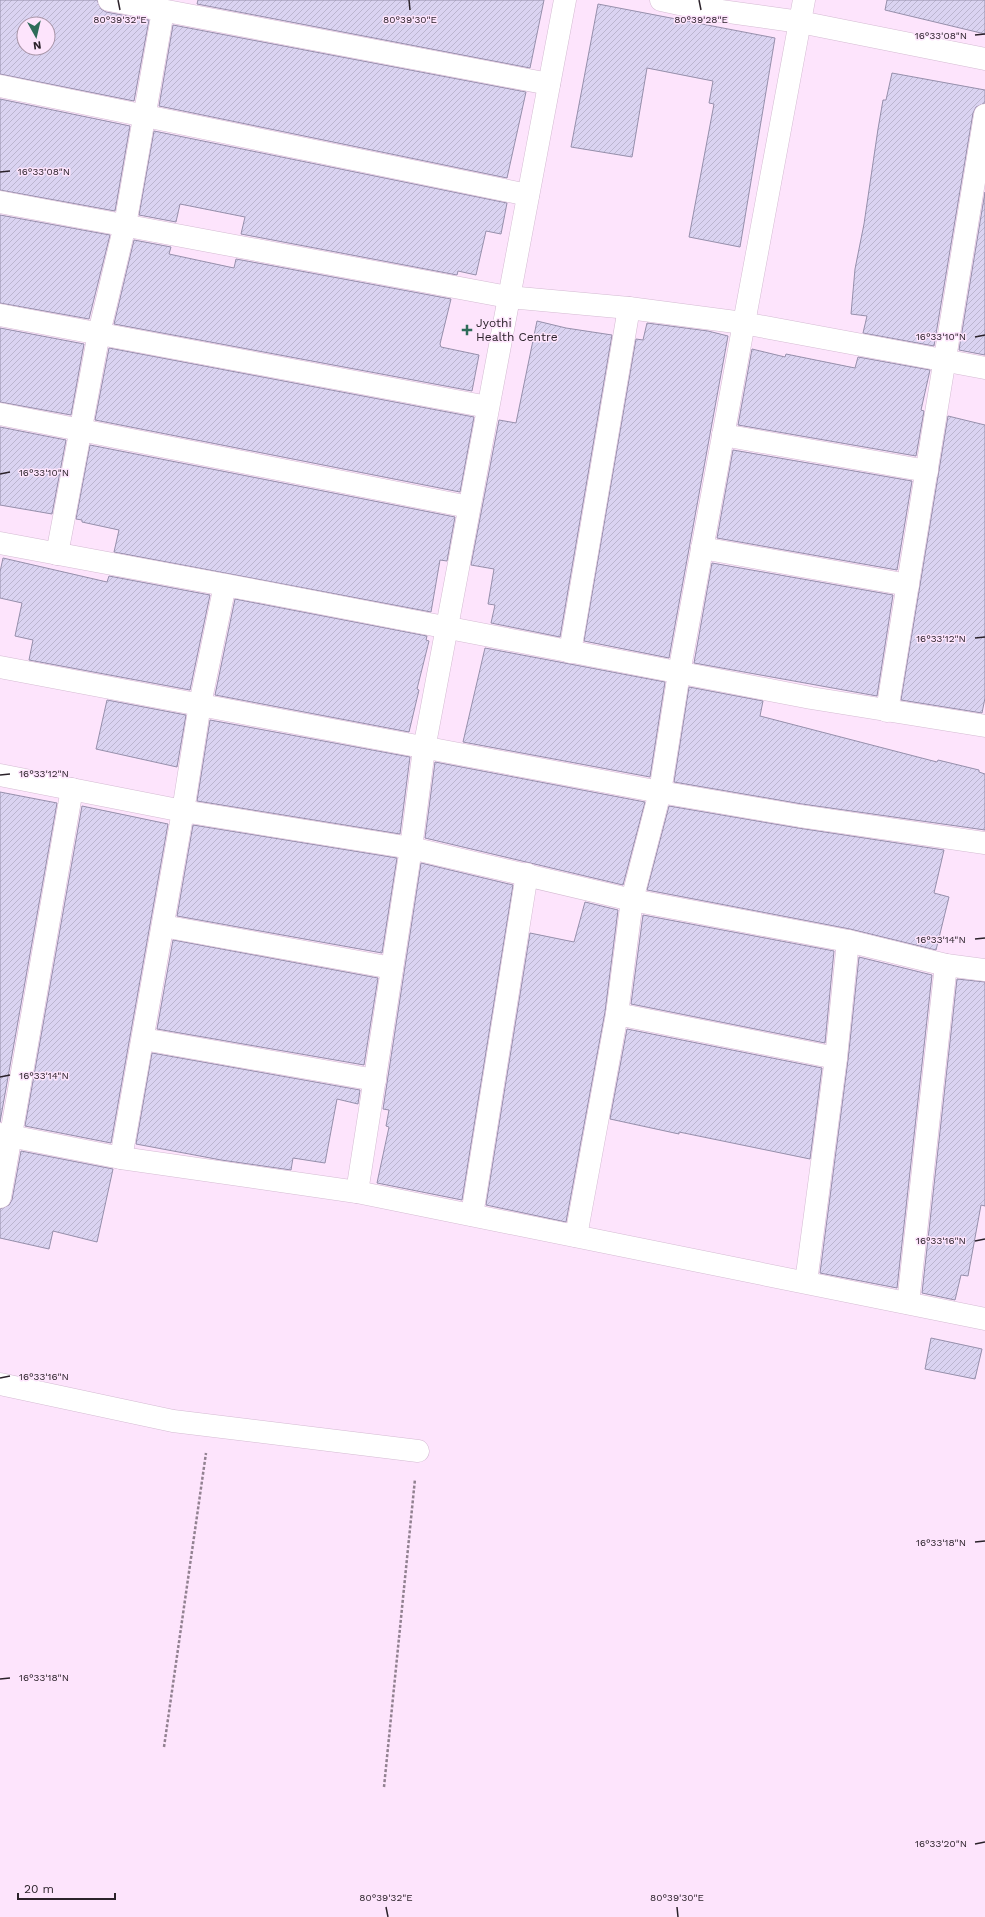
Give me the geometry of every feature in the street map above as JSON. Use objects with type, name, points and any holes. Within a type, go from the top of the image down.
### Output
[{"type":"street","points":[[108,0],[548,84]]},
{"type":"street","points":[[357,1192],[411,848],[424,748],[565,0]]},
{"type":"street","points":[[661,0],[694,3],[985,58]]},
{"type":"street","points":[[576,1236],[617,1014],[632,900],[660,792],[679,673],[804,0]]},
{"type":"street","points":[[57,554],[98,333],[125,225],[143,115],[163,11]]},
{"type":"street","points":[[0,86],[528,195]]},
{"type":"street","points":[[887,710],[985,115]]},
{"type":"street","points":[[0,202],[508,297],[628,308],[743,323],[985,368]]},
{"type":"street","points":[[570,652],[628,308]]},
{"type":"street","points":[[0,315],[488,407]]},
{"type":"street","points":[[0,414],[469,507]]},
{"type":"street","points":[[723,435],[927,471]]},
{"type":"street","points":[[0,543],[811,698],[985,726]]},
{"type":"street","points":[[702,548],[908,584]]},
{"type":"street","points":[[121,1158],[163,926],[200,704],[225,585]]},
{"type":"street","points":[[0,667],[660,792],[800,816],[985,843]]},
{"type":"street","points":[[0,775],[183,810],[411,848],[527,874],[632,900],[848,941],[946,965],[985,970]]},
{"type":"street","points":[[0,1198],[5,1135],[72,789]]},
{"type":"street","points":[[472,1215],[527,874]]},
{"type":"street","points":[[163,926],[392,968]]},
{"type":"street","points":[[806,1282],[836,1058],[848,941]]},
{"type":"street","points":[[908,1303],[946,965]]},
{"type":"street","points":[[617,1014],[836,1058]]},
{"type":"street","points":[[143,1039],[375,1080]]},
{"type":"street","points":[[5,1135],[121,1158],[357,1192],[985,1319]]},
{"type":"street","points":[[0,1384],[173,1421],[418,1451]]},
{"type":"path","points":[[164,1747],[210,1425]]},
{"type":"path","points":[[384,1787],[418,1451]]},
{"type":"building","points":[[0,0],[97,0],[101,9],[106,12],[149,20],[134,101],[0,74]]},
{"type":"building","points":[[198,0],[544,0],[530,68],[197,4]]},
{"type":"building","points":[[887,0],[985,0],[985,34],[885,10]]},
{"type":"building","points":[[598,4],[775,38],[740,247],[689,237],[714,104],[709,103],[713,81],[647,68],[632,157],[571,147]]},
{"type":"building","points":[[173,25],[526,92],[507,178],[159,106]]},
{"type":"building","points":[[892,73],[985,90],[985,103],[976,107],[973,113],[934,346],[863,333],[867,316],[851,314],[855,269],[864,224],[878,129],[883,100],[886,100]]},
{"type":"building","points":[[0,99],[130,126],[115,211],[0,190]]},
{"type":"building","points":[[154,131],[507,203],[501,234],[486,231],[476,275],[458,271],[457,275],[241,234],[245,217],[180,204],[176,222],[139,215]]},
{"type":"building","points":[[985,192],[985,355],[959,350]]},
{"type":"building","points":[[0,215],[110,235],[89,319],[0,303]]},
{"type":"building","points":[[134,240],[171,247],[169,254],[234,268],[236,259],[451,299],[440,344],[441,347],[479,355],[472,391],[114,324]]},
{"type":"building","points":[[537,321],[566,328],[612,335],[560,637],[491,623],[495,605],[488,604],[494,569],[471,565],[499,420],[516,423]]},
{"type":"building","points":[[647,323],[708,331],[728,336],[669,658],[584,641],[636,339],[643,340]]},
{"type":"building","points":[[0,328],[84,344],[71,415],[0,402]]},
{"type":"building","points":[[109,348],[474,417],[460,492],[95,420]]},
{"type":"building","points":[[752,349],[785,357],[786,354],[855,368],[858,357],[930,370],[921,410],[924,411],[916,456],[738,425]]},
{"type":"building","points":[[948,416],[985,425],[985,698],[982,713],[901,700]]},
{"type":"building","points":[[0,427],[66,440],[52,514],[0,505]]},
{"type":"building","points":[[90,445],[455,517],[447,561],[440,560],[431,612],[114,552],[119,530],[82,522],[82,520],[76,519]]},
{"type":"building","points":[[733,450],[912,481],[897,570],[717,538]]},
{"type":"building","points":[[3,558],[107,582],[109,576],[210,595],[190,690],[29,660],[33,640],[15,636],[22,603],[0,598],[0,572]]},
{"type":"building","points":[[712,563],[893,595],[877,696],[694,663]]},
{"type":"building","points":[[235,599],[427,636],[426,640],[429,641],[417,689],[419,690],[409,732],[215,695]]},
{"type":"building","points":[[485,648],[665,682],[650,777],[463,742]]},
{"type":"building","points":[[689,687],[763,701],[760,716],[937,762],[938,760],[979,770],[979,772],[985,774],[985,830],[802,804],[674,782]]},
{"type":"building","points":[[107,700],[186,715],[177,767],[96,749]]},
{"type":"building","points":[[210,720],[410,757],[400,834],[197,801]]},
{"type":"building","points":[[435,762],[645,802],[623,885],[425,838]]},
{"type":"building","points":[[0,792],[57,803],[0,1122]]},
{"type":"building","points":[[82,806],[168,824],[111,1143],[25,1126]]},
{"type":"building","points":[[669,806],[798,828],[944,850],[934,893],[949,897],[936,950],[850,929],[647,890]]},
{"type":"building","points":[[193,825],[397,858],[382,953],[177,916]]},
{"type":"building","points":[[421,863],[513,885],[462,1200],[377,1183],[389,1127],[386,1126],[389,1110],[383,1109]]},
{"type":"building","points":[[585,902],[618,910],[605,1012],[566,1222],[486,1205],[530,933],[574,942]]},
{"type":"building","points":[[643,915],[834,951],[825,1043],[631,1004]]},
{"type":"building","points":[[173,940],[378,978],[364,1065],[157,1029]]},
{"type":"building","points":[[859,957],[932,975],[897,1288],[820,1273],[848,1060]]},
{"type":"building","points":[[957,979],[985,982],[985,1206],[981,1205],[968,1276],[961,1275],[955,1300],[922,1293]]},
{"type":"building","points":[[627,1029],[822,1068],[810,1159],[610,1119]]},
{"type":"building","points":[[152,1053],[360,1090],[358,1104],[337,1099],[325,1163],[293,1158],[291,1170],[221,1160],[136,1144]]},
{"type":"building","points":[[21,1151],[113,1169],[97,1242],[53,1231],[49,1249],[0,1238],[0,1209],[9,1205],[12,1200]]},
{"type":"building","points":[[931,1338],[982,1349],[975,1379],[925,1369]]},
{"type":"place","name":"Jyothi Health Centre","points":[[467,330]]}]
